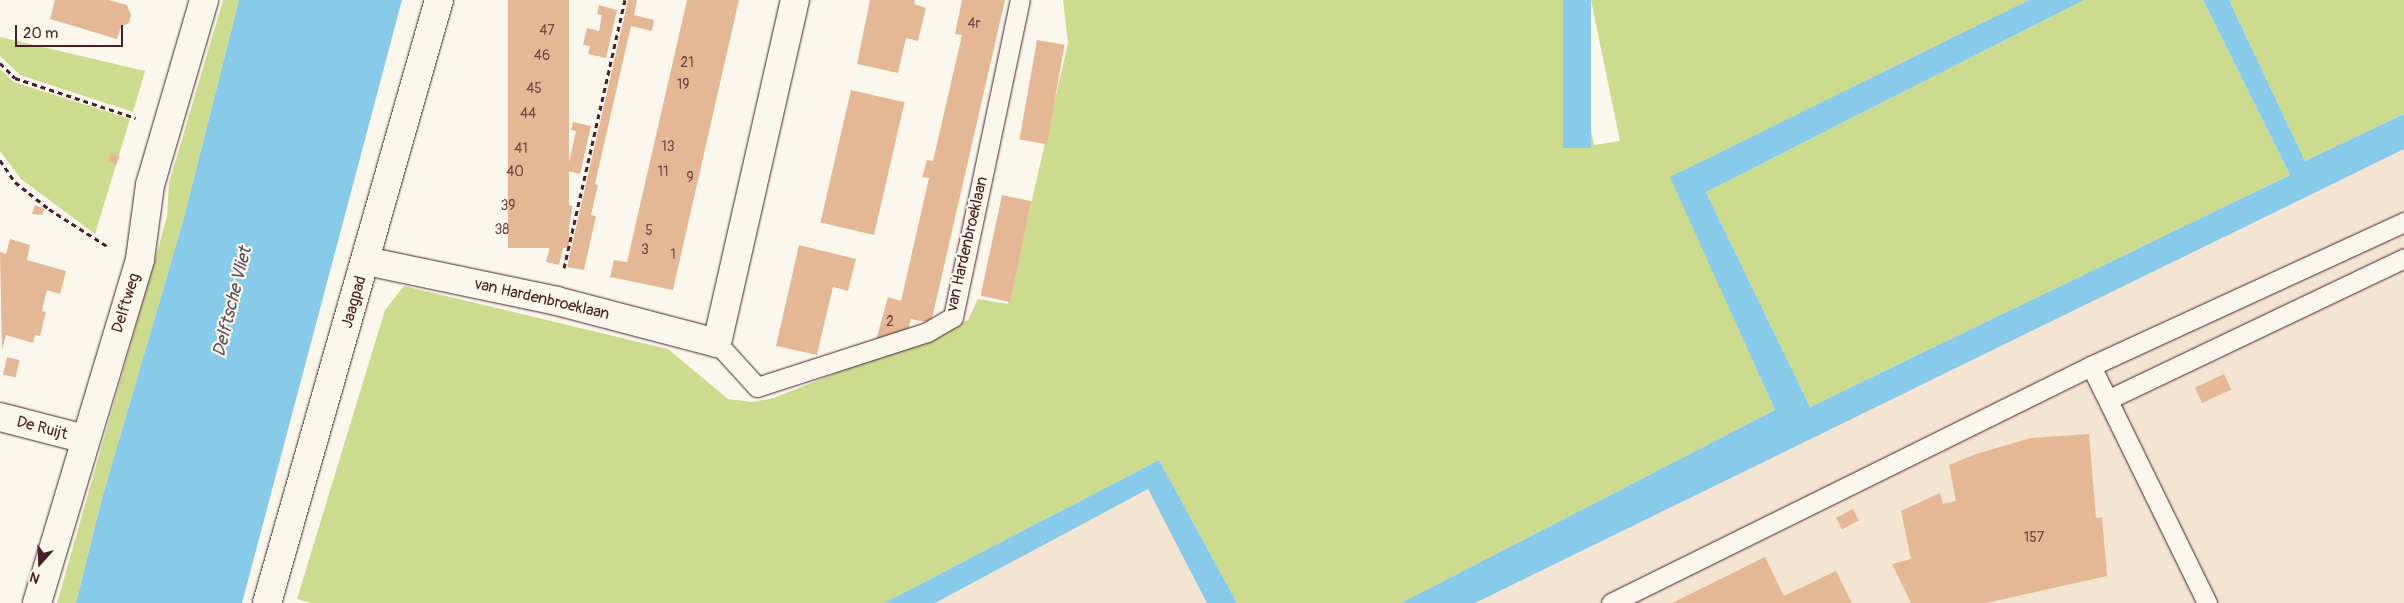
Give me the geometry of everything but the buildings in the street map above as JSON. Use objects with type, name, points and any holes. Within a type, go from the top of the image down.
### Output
[{"type":"street","name":"Delftweg","points":[[38,603],[85,439],[140,259],[150,185],[204,0]]},
{"type":"street","name":"Jaagpad","points":[[267,603],[439,0]]},
{"type":"street","points":[[717,343],[795,0]]},
{"type":"street","name":"van Hardenbroeklaan","points":[[366,261],[557,301],[717,343]]},
{"type":"street","name":"De Ruijt","points":[[0,417],[85,439]]},
{"type":"lane","name":"van Hardenbroeklaan","points":[[717,343],[757,387],[928,332],[953,317],[1020,0]]},
{"type":"lane","points":[[1611,603],[2091,366],[2404,222]]},
{"type":"lane","points":[[2109,399],[2404,258]]},
{"type":"lane","points":[[2091,366],[2109,399],[2207,603]]},
{"type":"path","points":[[557,301],[625,0]]},
{"type":"path","points":[[0,63],[15,78],[167,128]]},
{"type":"path","points":[[0,160],[15,182],[49,209],[103,245],[140,259]]},
{"type":"shaded area","points":[[2404,135],[2404,603],[1448,603]]},
{"type":"shaded area","points":[[1155,473],[1221,603],[920,603]]},
{"type":"green space","points":[[223,0],[239,0],[182,225],[102,498],[76,603],[57,603],[167,217],[169,183]]},
{"type":"green space","points":[[1063,0],[1563,0],[1594,145],[1620,141],[1591,0],[2029,0],[1671,177],[1775,410],[1401,603],[1237,603],[1159,460],[884,603],[311,603],[297,599],[385,310],[404,286],[668,349],[728,399],[752,402],[774,398],[968,320],[978,299],[1008,304],[1068,43]]},
{"type":"green space","points":[[2084,0],[2203,0],[2290,175],[1810,407],[1706,192]]},
{"type":"green space","points":[[2229,0],[2404,0],[2404,114],[2305,161]]},
{"type":"green space","points":[[0,37],[145,71],[133,112],[20,75],[0,56]]},
{"type":"green space","points":[[0,69],[14,82],[130,119],[95,234],[21,179],[0,151]]},
{"type":"water","name":"Delftsche Vliet","points":[[239,0],[402,0],[242,603],[76,603],[102,498],[182,225]]},
{"type":"water","points":[[1563,0],[1591,0],[1591,148],[1563,148]]},
{"type":"water","points":[[2029,0],[2084,0],[1706,192],[1810,407],[2290,175],[2203,0],[2229,0],[2305,161],[2404,114],[2404,149],[1475,603],[1401,603],[1775,410],[1670,177]]},
{"type":"water","points":[[1159,460],[1237,603],[1207,603],[1148,489],[935,603],[884,603]]}]
